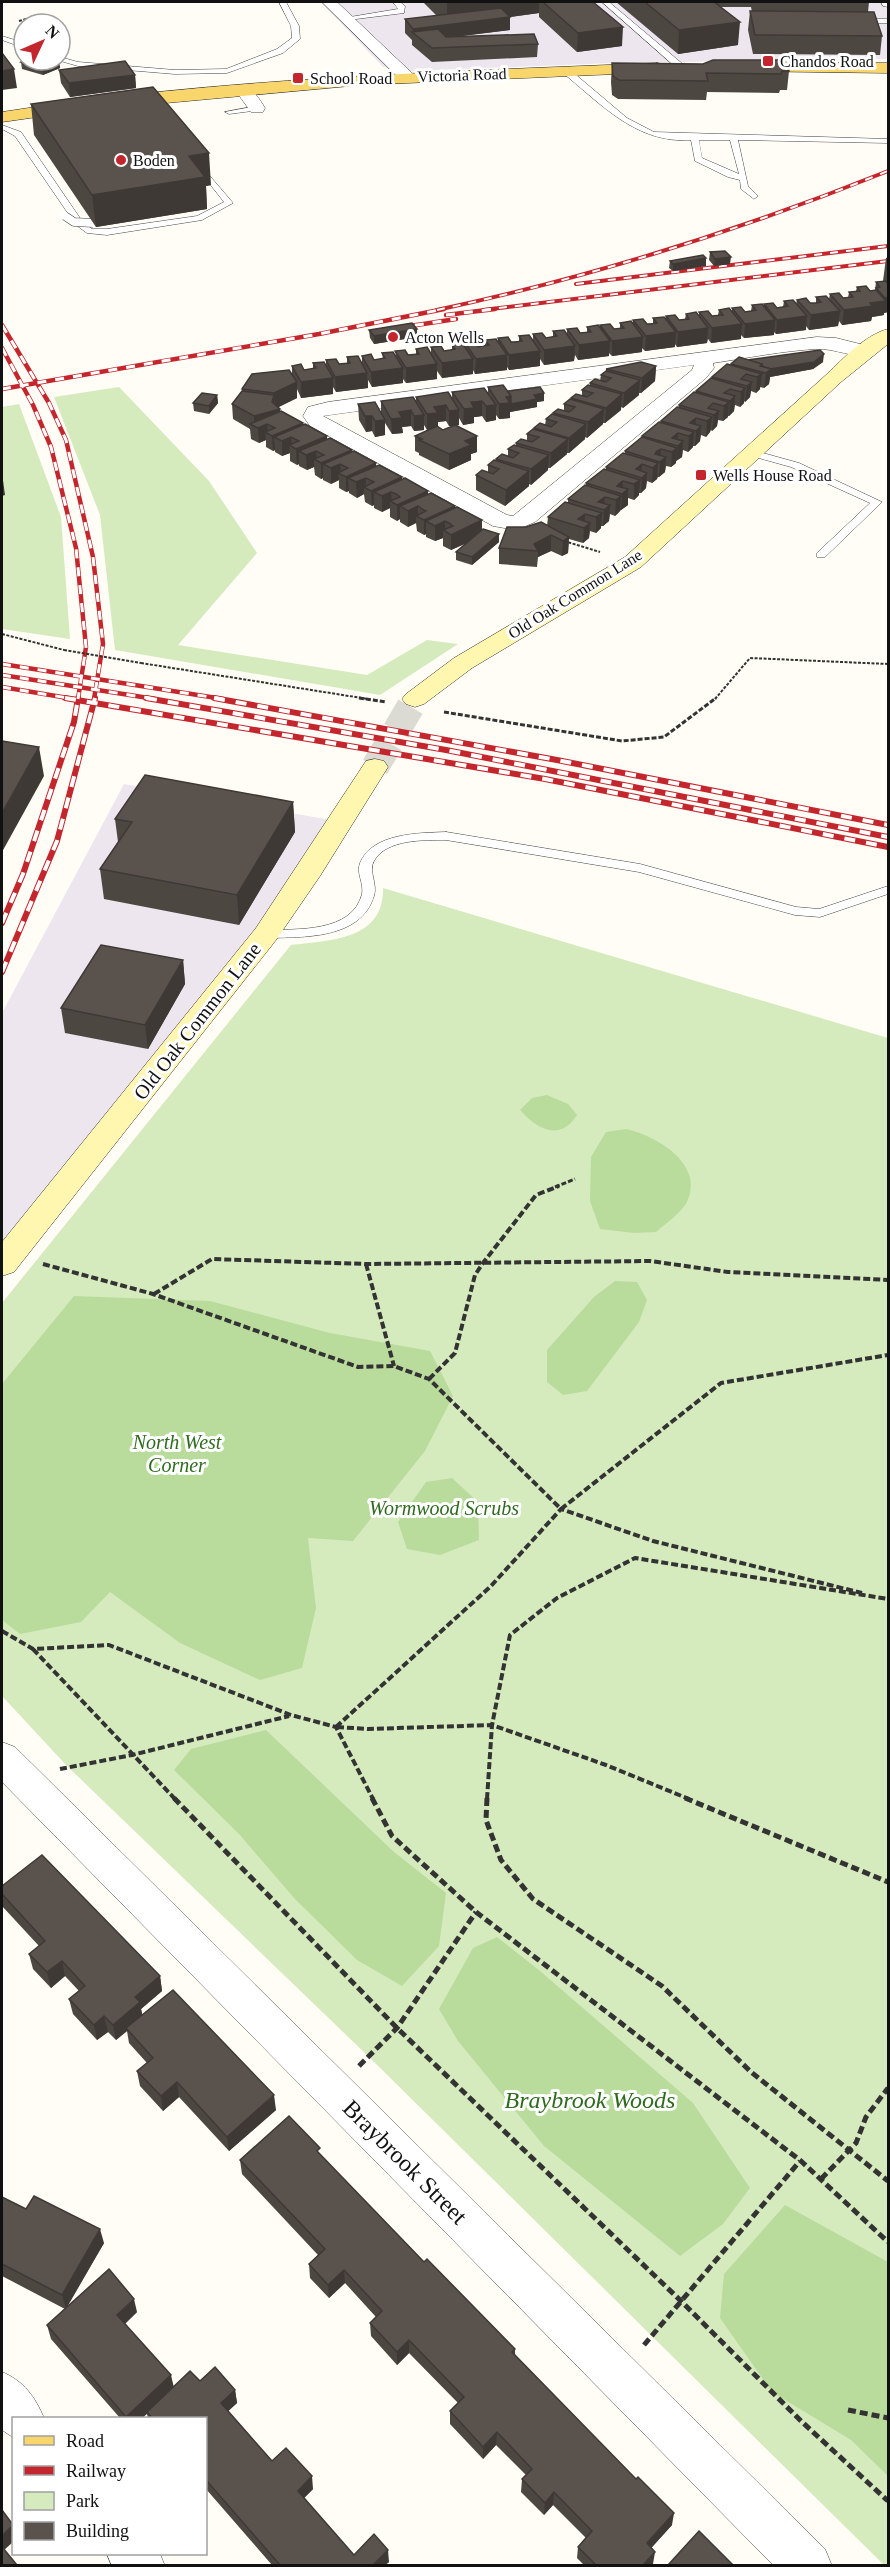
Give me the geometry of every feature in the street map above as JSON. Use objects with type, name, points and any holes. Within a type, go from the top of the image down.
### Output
[{"type":"main road","points":[[723,67],[888,68]]},
{"type":"main road","name":"Victoria Road","points":[[2,123],[79,106],[155,107],[235,81],[703,68]]},
{"type":"street","points":[[329,2],[407,77]]},
{"type":"street","points":[[235,81],[257,108]]},
{"type":"street","name":"Old Oak Common Lane","points":[[415,699],[464,663],[633,562],[865,351],[888,335]]},
{"type":"street","points":[[702,358],[704,368],[699,374],[527,517],[516,523],[501,521],[316,422],[312,416],[315,411],[328,408],[702,358],[827,343],[865,351]]},
{"type":"street","name":"Old Oak Common Lane","points":[[6,1258],[266,934],[306,876],[375,766]]},
{"type":"street","name":"Braybrook Street","points":[[2,1758],[808,2565]]},
{"type":"street","points":[[2,2395],[20,2417]]},
{"type":"lane","points":[[72,62],[175,72],[235,81],[296,39],[296,26],[282,2]]},
{"type":"lane","points":[[348,18],[401,11],[402,8],[396,2]]},
{"type":"lane","points":[[605,2],[682,68]]},
{"type":"lane","points":[[845,21],[888,21]]},
{"type":"lane","points":[[566,71],[620,118],[641,131],[653,134],[735,139],[888,141]]},
{"type":"lane","points":[[229,112],[257,108]]},
{"type":"lane","points":[[2,123],[18,134],[79,223],[90,231],[106,232],[199,218],[229,203],[194,158]]},
{"type":"lane","points":[[2,123],[4,131],[68,220],[93,223]]},
{"type":"lane","points":[[18,134],[30,133]]},
{"type":"lane","points":[[695,137],[698,159],[731,176],[744,178]]},
{"type":"lane","points":[[735,139],[744,187],[754,196]]},
{"type":"lane","points":[[752,453],[795,465],[888,505]]},
{"type":"lane","points":[[820,555],[877,502]]},
{"type":"lane","points":[[266,934],[308,932],[344,924],[358,914],[366,904],[369,885],[365,868],[369,857],[381,848],[405,838],[421,836],[446,836],[640,868],[795,911],[820,913],[888,890]]},
{"type":"path","points":[[563,541],[604,554]]},
{"type":"path","points":[[2,634],[64,650],[141,663]]},
{"type":"path","points":[[750,657],[888,664]]},
{"type":"path","points":[[429,1379],[455,1353],[475,1275],[483,1263],[536,1195],[574,1179]]},
{"type":"path","points":[[6,1258],[34,1262],[153,1294],[358,1367],[394,1366],[429,1379],[561,1509],[653,1541],[888,1599]]},
{"type":"path","points":[[153,1294],[212,1259],[366,1264],[650,1261],[728,1272],[888,1280]]},
{"type":"path","points":[[366,1264],[394,1366]]},
{"type":"path","points":[[336,1727],[492,1586],[561,1509],[721,1383],[888,1355]]},
{"type":"path","points":[[888,1599],[635,1558],[557,1598],[510,1635],[492,1725],[486,1820],[501,1860],[533,1899],[662,1986],[751,2072],[888,2181]]},
{"type":"path","points":[[2,1631],[33,1649],[132,1755],[397,2028],[801,2421],[888,2501]]},
{"type":"path","points":[[33,1649],[109,1645],[291,1715],[336,1727],[368,1730],[492,1725],[606,1765],[888,1882]]},
{"type":"path","points":[[67,1766],[132,1755],[291,1715]]},
{"type":"path","points":[[336,1727],[392,1836],[476,1912],[801,2161],[888,2242]]},
{"type":"path","points":[[369,2057],[397,2028],[476,1912]]},
{"type":"path","points":[[821,2179],[850,2150],[866,2116],[888,2088]]},
{"type":"path","points":[[651,2338],[801,2161]]},
{"type":"path","points":[[848,2410],[888,2418]]},
{"type":"shaded area","points":[[321,2],[888,2],[888,59],[613,63],[410,71],[383,67]]},
{"type":"shaded area","points":[[124,784],[331,820],[213,994],[2,1247],[2,1013]]},
{"type":"green space","points":[[119,387],[209,481],[257,553],[178,645],[367,675],[427,640],[458,644],[380,695],[115,650],[100,515],[54,397]]},
{"type":"green space","points":[[19,404],[61,517],[70,639],[2,629],[2,407]]},
{"type":"green space","name":"Wormwood Scrubs","points":[[383,888],[888,1038],[888,2565],[884,2565],[369,2057],[67,1766],[2,1696],[2,1303],[291,945],[338,938],[365,928],[375,918],[381,905]]},
{"type":"green space","points":[[547,1095],[568,1104],[577,1115],[563,1128],[548,1130],[534,1123],[520,1110],[532,1098]]},
{"type":"green space","points":[[626,1129],[664,1145],[684,1164],[689,1176],[691,1188],[687,1202],[656,1232],[634,1233],[600,1229],[590,1201],[591,1157],[606,1132]]},
{"type":"green space","points":[[615,1281],[637,1282],[647,1300],[639,1322],[587,1391],[563,1395],[547,1382],[547,1350],[594,1297]]},
{"type":"green space","name":"North West Corner","points":[[74,1296],[210,1301],[330,1333],[430,1351],[453,1396],[425,1451],[353,1541],[308,1538],[316,1608],[302,1668],[260,1680],[180,1643],[110,1592],[81,1622],[20,1634],[2,1620],[2,1384]]},
{"type":"green space","points":[[452,1478],[478,1502],[479,1540],[440,1555],[407,1549],[398,1522],[426,1482]]},
{"type":"green space","points":[[266,1730],[394,1852],[446,1893],[439,1946],[402,1986],[357,1960],[295,1899],[239,1834],[174,1770],[191,1749]]},
{"type":"green space","name":"Braybrook Woods","points":[[497,1937],[540,1971],[693,2103],[750,2188],[723,2224],[680,2256],[544,2146],[458,2041],[439,2009],[473,1948]]},
{"type":"green space","points":[[785,2205],[888,2262],[888,2476],[851,2440],[772,2392],[720,2318],[724,2274]]},
{"type":"building","points":[[543,2],[593,2],[623,27],[578,33]]},
{"type":"building","points":[[645,2],[714,2],[740,22],[679,30]]},
{"type":"building","points":[[501,8],[510,17],[413,29],[405,19]]},
{"type":"building","points":[[750,11],[874,12],[882,36],[755,35]]},
{"type":"building","points":[[438,29],[446,37],[534,34],[538,44],[432,48],[412,32]]},
{"type":"building","points":[[2,53],[12,69],[2,71]]},
{"type":"building","points":[[713,60],[780,60],[781,65],[787,65],[789,71],[782,71],[781,74],[706,73],[708,81],[619,80],[613,76],[612,63],[703,64]]},
{"type":"building","points":[[125,61],[135,75],[69,83],[61,72],[72,72],[72,68]]},
{"type":"building","name":"Boden","points":[[153,87],[209,153],[189,156],[205,177],[92,195],[31,104]]},
{"type":"building","points":[[725,251],[731,257],[715,259],[710,252]]},
{"type":"building","points":[[703,255],[706,258],[673,264],[670,261]]},
{"type":"building","points":[[886,281],[888,298],[885,298],[876,288],[880,287],[876,282]]},
{"type":"building","points":[[866,286],[870,291],[876,290],[886,301],[870,303],[873,306],[844,310],[830,294],[839,293],[843,298],[853,297],[849,292],[860,291],[857,287]]},
{"type":"building","points":[[826,296],[840,311],[811,315],[797,300],[806,298],[810,303],[816,303],[821,302],[816,297]]},
{"type":"building","points":[[793,300],[807,316],[777,320],[764,304],[773,303],[777,308],[788,306],[784,301]]},
{"type":"building","points":[[762,304],[775,320],[745,324],[732,308],[741,307],[745,312],[756,310],[752,305]]},
{"type":"building","points":[[729,308],[742,324],[712,328],[699,312],[708,311],[712,316],[723,315],[719,310]]},
{"type":"building","points":[[696,312],[708,328],[678,332],[666,316],[675,315],[679,320],[689,319],[686,314]]},
{"type":"building","points":[[664,317],[676,332],[646,336],[633,320],[643,319],[647,324],[651,324],[657,323],[653,318]]},
{"type":"building","points":[[631,321],[643,337],[612,341],[600,325],[610,324],[614,329],[624,328],[620,323]]},
{"type":"building","points":[[412,323],[417,329],[374,336],[369,330]]},
{"type":"building","points":[[598,325],[610,341],[579,345],[567,329],[577,328],[580,333],[591,332],[587,327]]},
{"type":"building","points":[[564,330],[575,346],[544,350],[533,334],[542,333],[546,338],[557,336],[553,331]]},
{"type":"building","points":[[529,335],[540,351],[509,355],[498,338],[508,337],[511,342],[516,342],[522,341],[519,336]]},
{"type":"building","points":[[496,339],[507,355],[476,359],[465,343],[474,341],[478,347],[489,345],[485,340]]},
{"type":"building","points":[[462,343],[473,359],[442,363],[431,347],[441,346],[444,351],[455,349],[452,344]]},
{"type":"building","points":[[427,347],[437,364],[406,368],[395,351],[405,350],[408,355],[419,354],[416,349]]},
{"type":"building","points":[[820,350],[824,354],[814,362],[771,369],[747,360]]},
{"type":"building","points":[[393,352],[403,368],[371,372],[362,356],[371,354],[374,360],[385,358],[382,353]]},
{"type":"building","points":[[358,356],[367,373],[335,377],[326,360],[336,359],[339,364],[350,363],[347,357]]},
{"type":"building","points":[[739,357],[771,369],[766,373],[731,364]]},
{"type":"building","points":[[324,362],[333,378],[301,382],[292,366],[301,364],[304,370],[316,368],[313,363]]},
{"type":"building","points":[[641,362],[656,366],[642,378],[606,369]]},
{"type":"building","points":[[727,364],[762,374],[757,377],[746,374],[741,379],[752,382],[747,386],[712,377]]},
{"type":"building","points":[[289,370],[297,382],[274,393],[242,389],[252,374]]},
{"type":"building","points":[[606,371],[640,380],[624,393],[590,383],[595,379],[606,382],[611,378],[601,375]]},
{"type":"building","points":[[711,378],[745,388],[741,392],[730,389],[724,393],[735,396],[730,401],[696,391]]},
{"type":"building","points":[[503,385],[511,396],[506,397],[510,403],[499,404],[488,387]]},
{"type":"building","points":[[588,385],[622,394],[606,408],[571,398],[576,394],[587,397],[593,393],[582,390]]},
{"type":"building","points":[[540,387],[544,393],[534,395],[537,399],[511,404],[508,391]]},
{"type":"building","points":[[484,388],[496,405],[486,406],[482,401],[471,402],[474,408],[464,409],[452,392]]},
{"type":"building","points":[[242,391],[274,395],[272,402],[280,409],[254,416],[232,404]]},
{"type":"building","points":[[448,392],[459,410],[449,411],[446,405],[434,407],[438,413],[427,414],[416,397]]},
{"type":"building","points":[[694,392],[729,402],[724,406],[713,403],[708,408],[719,411],[714,415],[679,405]]},
{"type":"building","points":[[202,393],[217,395],[209,406],[193,403]]},
{"type":"building","points":[[413,397],[424,415],[414,416],[411,410],[399,412],[402,418],[391,419],[381,401]]},
{"type":"building","points":[[570,399],[604,409],[588,422],[553,413],[558,409],[569,412],[573,409],[575,407],[564,404]]},
{"type":"building","points":[[375,402],[385,420],[375,421],[372,416],[365,416],[358,404]]},
{"type":"building","points":[[677,407],[712,417],[707,421],[696,418],[690,423],[701,426],[696,431],[661,421]]},
{"type":"building","points":[[281,411],[303,423],[272,436],[265,432],[275,428],[267,424],[258,428],[250,424]]},
{"type":"building","points":[[552,414],[586,424],[569,438],[534,428],[540,423],[551,427],[557,422],[546,419]]},
{"type":"building","points":[[659,422],[694,432],[689,436],[678,433],[672,438],[683,441],[678,446],[642,436]]},
{"type":"building","points":[[305,424],[327,436],[296,449],[289,445],[299,441],[291,437],[282,441],[274,437]]},
{"type":"building","points":[[455,425],[477,436],[465,441],[471,445],[449,454],[415,436],[437,426],[443,430]]},
{"type":"building","points":[[533,429],[568,439],[551,453],[516,443],[521,439],[532,442],[539,437],[527,434]]},
{"type":"building","points":[[642,437],[677,448],[672,452],[661,449],[657,451],[655,454],[666,457],[660,462],[625,451]]},
{"type":"building","points":[[330,438],[352,450],[321,463],[314,459],[324,455],[316,451],[306,455],[299,451]]},
{"type":"building","points":[[514,445],[549,455],[531,469],[496,459],[502,454],[513,458],[519,453],[508,449]]},
{"type":"building","points":[[354,451],[376,463],[346,477],[338,473],[348,468],[340,464],[331,468],[323,464]]},
{"type":"building","points":[[623,453],[658,463],[653,468],[642,464],[636,469],[647,473],[642,478],[606,467]]},
{"type":"building","points":[[494,460],[529,471],[506,490],[476,475],[482,470],[493,474],[499,469],[488,465]]},
{"type":"building","points":[[379,465],[402,477],[371,491],[364,487],[374,482],[366,478],[356,482],[348,478]]},
{"type":"building","points":[[604,469],[640,480],[634,484],[623,481],[620,483],[617,486],[628,489],[622,494],[586,483]]},
{"type":"building","points":[[405,478],[428,491],[397,505],[390,501],[400,497],[396,494],[391,492],[382,496],[374,492]]},
{"type":"building","points":[[585,485],[621,496],[616,500],[605,497],[598,502],[610,505],[604,510],[568,499]]},
{"type":"building","points":[[431,493],[455,506],[424,520],[416,516],[426,511],[418,506],[408,511],[400,506]]},
{"type":"building","points":[[565,502],[602,513],[596,517],[585,514],[578,519],[590,523],[584,528],[548,517]]},
{"type":"building","points":[[457,507],[482,520],[451,535],[443,530],[453,526],[449,523],[445,521],[435,526],[426,521]]},
{"type":"building","points":[[541,522],[569,537],[563,541],[551,535],[534,544],[538,551],[499,548],[507,527],[526,527]]},
{"type":"building","points":[[483,529],[499,534],[472,557],[456,552]]},
{"type":"building","points":[[2,741],[39,747],[2,813]]},
{"type":"building","points":[[145,775],[293,802],[237,895],[100,869],[132,822],[115,819]]},
{"type":"building","points":[[101,945],[183,960],[145,1025],[61,1008]]},
{"type":"building","points":[[42,1855],[160,1976],[135,1997],[140,2002],[113,2025],[104,2016],[94,2025],[69,1999],[85,1986],[62,1961],[47,1972],[29,1954],[45,1941],[2,1894],[2,1886]]},
{"type":"building","points":[[173,1990],[274,2095],[227,2137],[177,2082],[161,2096],[137,2071],[153,2058],[126,2028]]},
{"type":"building","points":[[289,2116],[320,2148],[317,2151],[424,2262],[427,2259],[515,2349],[512,2352],[636,2479],[638,2477],[674,2513],[647,2543],[655,2552],[643,2565],[596,2565],[578,2547],[592,2531],[554,2492],[545,2503],[522,2479],[532,2469],[497,2432],[483,2447],[450,2411],[464,2397],[409,2340],[397,2352],[370,2323],[382,2311],[344,2270],[328,2285],[309,2264],[325,2249],[240,2160]]},
{"type":"building","points":[[34,2196],[100,2229],[62,2295],[2,2264],[2,2197],[26,2209]]},
{"type":"building","points":[[109,2269],[134,2299],[117,2315],[171,2375],[126,2417],[47,2325]]},
{"type":"building","points":[[215,2367],[235,2390],[221,2403],[272,2461],[286,2448],[312,2476],[298,2491],[354,2555],[374,2534],[388,2550],[373,2565],[280,2565],[207,2481],[207,2417],[151,2417],[147,2412],[190,2371],[200,2381]]},
{"type":"building","points":[[2,2510],[12,2526],[2,2536]]},
{"type":"building","points":[[699,2531],[733,2565],[668,2565]]},
{"type":"building","points":[[3,2548],[17,2565],[2,2565]]},
{"type":"tunnel","points":[[375,767],[415,699]]},
{"type":"railway","points":[[437,310],[552,283],[666,250],[777,213],[888,171]]},
{"type":"railway","points":[[576,284],[888,246]]},
{"type":"railway","points":[[483,310],[888,261]]},
{"type":"railway","points":[[37,383],[319,334],[444,309]]},
{"type":"railway","points":[[446,315],[495,309]]},
{"type":"railway","points":[[397,328],[456,319]]},
{"type":"railway","points":[[2,325],[37,383]]},
{"type":"railway","points":[[2,348],[22,385]]},
{"type":"railway","points":[[22,385],[37,383]]},
{"type":"railway","points":[[37,383],[66,440],[93,557],[103,644],[97,679]]},
{"type":"railway","points":[[2,389],[22,385]]},
{"type":"railway","points":[[22,385],[51,447],[76,548],[86,647],[81,677]]},
{"type":"railway","points":[[2,664],[81,677]]},
{"type":"railway","points":[[2,675],[80,687]]},
{"type":"railway","points":[[80,687],[81,677]]},
{"type":"railway","points":[[81,677],[97,679]]},
{"type":"railway","points":[[96,690],[97,679]]},
{"type":"railway","points":[[97,679],[223,699]]},
{"type":"railway","points":[[2,687],[74,699]]},
{"type":"railway","points":[[78,699],[80,687]]},
{"type":"railway","points":[[80,687],[96,690]]},
{"type":"railway","points":[[94,699],[96,690]]},
{"type":"railway","points":[[96,690],[155,699]]},
{"type":"railway","points":[[65,698],[78,700]]},
{"type":"railway","points":[[94,703],[95,698]]},
{"type":"railway","points":[[146,698],[446,750],[888,837]]},
{"type":"railway","points":[[214,698],[557,760],[888,825]]},
{"type":"railway","points":[[2,923],[23,874],[74,722],[78,700]]},
{"type":"railway","points":[[78,700],[94,703]]},
{"type":"railway","points":[[2,972],[57,841],[94,703]]},
{"type":"railway","points":[[94,703],[545,779],[888,847]]},
{"type":"place","name":"Chandos Road","points":[[768,61]]},
{"type":"place","name":"School Road","points":[[298,78]]},
{"type":"place","name":"Boden","points":[[121,160]]},
{"type":"place","name":"Acton Wells","points":[[393,337]]},
{"type":"place","name":"Wells House Road","points":[[701,475]]}]
